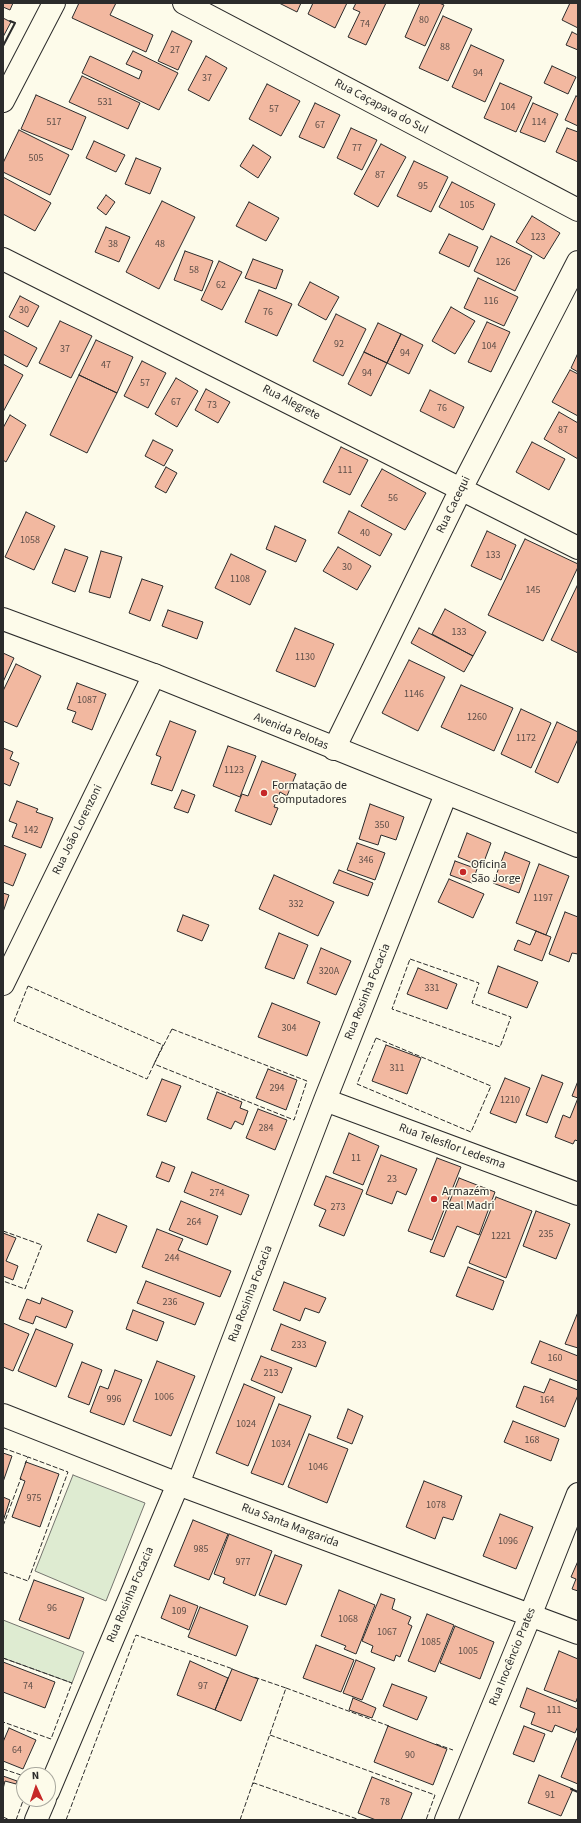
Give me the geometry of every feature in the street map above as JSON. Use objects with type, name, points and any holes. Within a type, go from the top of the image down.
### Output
[{"type":"street","points":[[3,101],[54,3]]},
{"type":"street","name":"Rua Caçapava do Sul","points":[[184,3],[578,210]]},
{"type":"street","name":"Rua Alegrete","points":[[3,259],[578,548]]},
{"type":"street","name":"Rua Cacequi","points":[[334,749],[461,489],[578,262]]},
{"type":"street","name":"Avenida Pelotas","points":[[3,619],[154,676],[578,846]]},
{"type":"street","name":"Rua João Lorenzoni","points":[[3,984],[154,676]]},
{"type":"street","name":"Rua Rosinha Focacia","points":[[56,1773],[178,1484],[325,1100],[446,794]]},
{"type":"street","name":"Rua Telesflor Ledesma","points":[[325,1100],[578,1194]]},
{"type":"street","name":"Rua Santa Margarida","points":[[3,1415],[178,1484],[578,1633]]},
{"type":"street","name":"Rua Inocêncio Prates","points":[[446,1820],[530,1616],[578,1494]]},
{"type":"street","points":[[36,1820],[42,1807]]},
{"type":"green space","points":[[73,1475],[145,1503],[106,1601],[35,1571]]},
{"type":"green space","points":[[3,1620],[84,1652],[72,1683],[3,1658]]},
{"type":"building","points":[[3,3],[13,3],[10,10],[3,7]]},
{"type":"building","points":[[79,3],[116,3],[110,15],[153,35],[146,52],[72,18]]},
{"type":"building","points":[[279,3],[301,3],[297,12]]},
{"type":"building","points":[[313,3],[347,3],[335,28],[308,14]]},
{"type":"building","points":[[356,3],[386,3],[366,45],[348,37],[360,12],[353,9]]},
{"type":"building","points":[[420,3],[439,3],[444,5],[425,46],[405,37]]},
{"type":"building","points":[[570,3],[578,3],[578,28],[562,20]]},
{"type":"building","points":[[443,16],[472,29],[448,81],[419,68]]},
{"type":"building","points":[[3,18],[11,22],[3,37]]},
{"type":"building","points":[[172,31],[192,41],[178,70],[158,61]]},
{"type":"building","points":[[572,32],[578,35],[578,50],[566,45]]},
{"type":"building","points":[[471,45],[504,60],[485,102],[452,87]]},
{"type":"building","points":[[133,51],[178,73],[159,110],[82,73],[90,56],[139,79],[142,71],[126,64]]},
{"type":"building","points":[[206,56],[227,68],[209,101],[188,90]]},
{"type":"building","points":[[552,66],[576,77],[568,94],[544,83]]},
{"type":"building","points":[[82,76],[140,103],[128,129],[69,102]]},
{"type":"building","points":[[500,83],[532,97],[516,132],[484,118]]},
{"type":"building","points":[[267,84],[300,101],[281,136],[249,119]]},
{"type":"building","points":[[36,95],[86,117],[72,150],[21,129]]},
{"type":"building","points":[[576,96],[578,97],[578,126],[565,120]]},
{"type":"building","points":[[315,103],[340,115],[324,148],[299,137]]},
{"type":"building","points":[[533,103],[558,114],[545,142],[520,132]]},
{"type":"building","points":[[351,128],[377,140],[362,170],[337,158]]},
{"type":"building","points":[[567,128],[578,132],[578,162],[556,152]]},
{"type":"building","points":[[19,130],[69,155],[50,195],[3,172],[3,163]]},
{"type":"building","points":[[94,141],[125,155],[116,172],[86,158]]},
{"type":"building","points":[[381,144],[406,157],[378,207],[354,194]]},
{"type":"building","points":[[253,145],[271,157],[258,178],[240,166]]},
{"type":"building","points":[[136,158],[161,168],[150,194],[125,184]]},
{"type":"building","points":[[414,161],[448,177],[431,212],[397,196]]},
{"type":"building","points":[[3,177],[51,203],[35,231],[3,214]]},
{"type":"building","points":[[452,182],[495,204],[483,230],[439,207]]},
{"type":"building","points":[[106,195],[115,202],[106,215],[97,208]]},
{"type":"building","points":[[162,201],[195,217],[159,289],[126,272]]},
{"type":"building","points":[[249,202],[279,218],[266,241],[236,226]]},
{"type":"building","points":[[532,216],[560,233],[544,259],[516,242]]},
{"type":"building","points":[[106,227],[130,237],[119,262],[95,252]]},
{"type":"building","points":[[449,234],[478,247],[469,267],[439,253]]},
{"type":"building","points":[[491,236],[532,256],[515,291],[474,271]]},
{"type":"building","points":[[185,251],[213,261],[202,291],[174,280]]},
{"type":"building","points":[[253,259],[283,270],[276,289],[245,278]]},
{"type":"building","points":[[219,261],[242,272],[222,310],[201,300]]},
{"type":"building","points":[[478,278],[518,297],[504,326],[464,308]]},
{"type":"building","points":[[310,282],[339,297],[326,320],[298,305]]},
{"type":"building","points":[[259,290],[292,304],[277,336],[245,322]]},
{"type":"building","points":[[20,296],[39,306],[28,327],[9,317]]},
{"type":"building","points":[[451,307],[475,321],[455,354],[432,341]]},
{"type":"building","points":[[336,314],[366,329],[343,376],[313,361]]},
{"type":"building","points":[[60,321],[92,336],[71,378],[39,363]]},
{"type":"building","points":[[487,322],[510,332],[491,372],[468,362]]},
{"type":"building","points":[[378,323],[401,334],[387,363],[364,352]]},
{"type":"building","points":[[3,330],[37,348],[27,367],[3,354]]},
{"type":"building","points":[[401,334],[423,345],[409,374],[387,363]]},
{"type":"building","points":[[96,340],[133,357],[117,393],[79,375]]},
{"type":"building","points":[[364,352],[387,363],[371,396],[348,384]]},
{"type":"building","points":[[578,353],[578,372],[571,368]]},
{"type":"building","points":[[142,361],[166,373],[148,408],[124,396]]},
{"type":"building","points":[[3,364],[23,375],[3,412]]},
{"type":"building","points":[[570,370],[578,374],[578,416],[552,402]]},
{"type":"building","points":[[79,375],[117,393],[87,453],[50,435]]},
{"type":"building","points":[[176,378],[198,391],[177,427],[155,414]]},
{"type":"building","points":[[206,389],[230,402],[218,423],[195,410]]},
{"type":"building","points":[[430,390],[464,407],[454,428],[420,411]]},
{"type":"building","points":[[559,412],[578,423],[578,459],[544,439]]},
{"type":"building","points":[[10,415],[26,425],[6,462],[3,460],[3,428]]},
{"type":"building","points":[[153,440],[173,450],[164,466],[145,456]]},
{"type":"building","points":[[532,442],[565,459],[549,490],[516,472]]},
{"type":"building","points":[[341,447],[368,460],[350,495],[323,482]]},
{"type":"building","points":[[166,467],[177,473],[166,493],[155,487]]},
{"type":"building","points":[[382,469],[426,493],[405,530],[361,506]]},
{"type":"building","points":[[349,511],[392,534],[380,556],[338,533]]},
{"type":"building","points":[[26,512],[55,526],[34,570],[5,557]]},
{"type":"building","points":[[275,526],[306,540],[296,562],[266,549]]},
{"type":"building","points":[[487,531],[516,545],[501,580],[471,566]]},
{"type":"building","points":[[525,539],[578,564],[578,567],[543,641],[488,615]]},
{"type":"building","points":[[338,547],[371,566],[357,590],[323,571]]},
{"type":"building","points":[[65,549],[88,557],[75,592],[52,583]]},
{"type":"building","points":[[101,551],[122,557],[110,598],[89,592]]},
{"type":"building","points":[[231,554],[266,571],[250,605],[215,588]]},
{"type":"building","points":[[142,579],[163,586],[150,621],[129,613]]},
{"type":"building","points":[[578,584],[578,653],[551,640]]},
{"type":"building","points":[[445,609],[486,632],[473,656],[432,634]]},
{"type":"building","points":[[168,610],[203,622],[197,639],[162,626]]},
{"type":"building","points":[[295,628],[334,644],[315,687],[276,671]]},
{"type":"building","points":[[419,628],[473,656],[464,672],[411,643]]},
{"type":"building","points":[[3,653],[14,658],[3,682]]},
{"type":"building","points":[[409,660],[445,677],[418,731],[382,713]]},
{"type":"building","points":[[16,664],[41,676],[17,727],[3,721],[3,691]]},
{"type":"building","points":[[77,683],[106,694],[92,730],[72,722],[76,712],[67,709]]},
{"type":"building","points":[[461,685],[513,708],[494,751],[441,727]]},
{"type":"building","points":[[521,709],[551,723],[531,768],[501,754]]},
{"type":"building","points":[[170,721],[196,731],[172,791],[151,784],[161,757],[156,755]]},
{"type":"building","points":[[557,722],[578,732],[578,739],[558,783],[535,772]]},
{"type":"building","points":[[228,746],[256,756],[240,797],[213,786]]},
{"type":"building","points":[[3,748],[13,752],[10,759],[19,763],[10,786],[3,783]]},
{"type":"building","name":"Formatação de Computadores","points":[[262,761],[296,774],[287,796],[280,792],[274,807],[278,808],[271,825],[235,811],[242,794],[248,796]]},
{"type":"building","points":[[182,790],[195,795],[188,813],[174,808]]},
{"type":"building","points":[[17,801],[38,809],[36,812],[53,818],[41,848],[12,837],[17,824],[9,821]]},
{"type":"building","points":[[370,804],[404,817],[396,840],[381,835],[378,845],[359,839]]},
{"type":"building","points":[[467,833],[491,843],[482,867],[458,857]]},
{"type":"building","points":[[357,843],[385,853],[375,880],[347,870]]},
{"type":"building","points":[[3,845],[26,854],[13,886],[3,882]]},
{"type":"building","points":[[505,852],[530,862],[519,893],[493,883]]},
{"type":"building","name":"Oficina São Jorge","points":[[455,861],[477,869],[472,883],[450,875]]},
{"type":"building","points":[[539,864],[569,876],[546,935],[516,923]]},
{"type":"building","points":[[339,870],[373,883],[368,896],[333,883]]},
{"type":"building","points":[[274,875],[334,902],[318,936],[259,909]]},
{"type":"building","points":[[449,879],[484,894],[473,918],[438,902]]},
{"type":"building","points":[[3,893],[9,895],[3,912]]},
{"type":"building","points":[[565,912],[578,917],[578,954],[572,953],[569,962],[549,954]]},
{"type":"building","points":[[183,915],[209,925],[202,941],[177,931]]},
{"type":"building","points":[[536,931],[551,937],[542,961],[514,950],[518,940],[530,945]]},
{"type":"building","points":[[279,933],[308,945],[294,979],[265,968]]},
{"type":"building","points":[[321,948],[351,961],[336,995],[307,983]]},
{"type":"building","points":[[498,966],[538,982],[527,1008],[488,993]]},
{"type":"building","points":[[418,968],[457,984],[447,1009],[407,994]]},
{"type":"building","points":[[272,1003],[320,1022],[307,1056],[258,1037]]},
{"type":"building","points":[[386,1045],[421,1058],[407,1094],[372,1081]]},
{"type":"building","points":[[268,1069],[297,1080],[286,1110],[256,1098]]},
{"type":"building","points":[[542,1075],[563,1083],[547,1123],[526,1115]]},
{"type":"building","points":[[505,1078],[530,1088],[516,1123],[490,1113]]},
{"type":"building","points":[[162,1079],[181,1086],[166,1122],[147,1115]]},
{"type":"building","points":[[578,1081],[578,1098],[572,1096]]},
{"type":"building","points":[[217,1092],[242,1102],[240,1108],[248,1111],[243,1125],[235,1121],[231,1129],[207,1119]]},
{"type":"building","points":[[578,1098],[578,1141],[575,1140],[573,1144],[555,1137],[563,1115],[570,1118]]},
{"type":"building","points":[[258,1109],[287,1120],[275,1150],[246,1138]]},
{"type":"building","points":[[349,1133],[379,1146],[363,1185],[333,1173]]},
{"type":"building","points":[[381,1155],[417,1169],[406,1195],[397,1191],[392,1204],[366,1194]]},
{"type":"building","name":"Armazém Real Madri","points":[[437,1158],[461,1167],[432,1240],[408,1231]]},
{"type":"building","points":[[162,1162],[175,1167],[169,1182],[156,1177]]},
{"type":"building","points":[[192,1172],[249,1195],[241,1215],[184,1192]]},
{"type":"building","points":[[326,1176],[363,1190],[344,1236],[319,1226],[326,1210],[314,1205]]},
{"type":"building","points":[[459,1178],[495,1192],[479,1235],[457,1226],[444,1257],[430,1252]]},
{"type":"building","points":[[496,1197],[532,1211],[506,1278],[469,1263]]},
{"type":"building","points":[[181,1201],[218,1216],[207,1245],[169,1230]]},
{"type":"building","points":[[536,1211],[570,1224],[556,1259],[523,1246]]},
{"type":"building","points":[[98,1214],[127,1226],[116,1253],[87,1241]]},
{"type":"building","points":[[157,1229],[183,1239],[178,1250],[231,1271],[220,1297],[142,1267]]},
{"type":"building","points":[[3,1233],[16,1238],[6,1261],[18,1266],[13,1280],[3,1276]]},
{"type":"building","points":[[468,1267],[504,1281],[493,1310],[456,1296]]},
{"type":"building","points":[[146,1281],[204,1303],[195,1325],[137,1303]]},
{"type":"building","points":[[284,1282],[326,1298],[319,1313],[305,1308],[300,1321],[273,1310]]},
{"type":"building","points":[[42,1298],[73,1311],[66,1328],[36,1316],[33,1324],[19,1319],[27,1299],[40,1304]]},
{"type":"building","points":[[133,1310],[164,1322],[157,1341],[126,1329]]},
{"type":"building","points":[[578,1312],[578,1348],[565,1344]]},
{"type":"building","points":[[3,1323],[29,1334],[13,1371],[3,1367]]},
{"type":"building","points":[[281,1324],[326,1342],[316,1367],[271,1350]]},
{"type":"building","points":[[36,1329],[73,1344],[56,1387],[18,1371]]},
{"type":"building","points":[[540,1341],[578,1356],[578,1381],[531,1363]]},
{"type":"building","points":[[261,1356],[292,1368],[282,1393],[251,1380]]},
{"type":"building","points":[[157,1361],[195,1376],[171,1436],[133,1421]]},
{"type":"building","points":[[82,1362],[102,1370],[89,1405],[68,1397]]},
{"type":"building","points":[[115,1370],[142,1380],[124,1425],[90,1412],[100,1386],[108,1389]]},
{"type":"building","points":[[550,1379],[578,1390],[578,1395],[565,1427],[516,1407],[524,1386],[544,1393]]},
{"type":"building","points":[[244,1384],[275,1397],[248,1466],[216,1453]]},
{"type":"building","points":[[279,1404],[311,1416],[283,1485],[251,1473]]},
{"type":"building","points":[[348,1409],[363,1416],[352,1444],[337,1438]]},
{"type":"building","points":[[513,1421],[559,1439],[551,1461],[504,1442]]},
{"type":"building","points":[[309,1434],[348,1449],[327,1503],[288,1487]]},
{"type":"building","points":[[3,1453],[12,1456],[3,1482]]},
{"type":"building","points":[[26,1462],[59,1474],[40,1527],[12,1517],[25,1481],[20,1479]]},
{"type":"building","points":[[424,1481],[462,1496],[453,1520],[443,1517],[435,1539],[406,1527]]},
{"type":"building","points":[[3,1497],[10,1500],[3,1521]]},
{"type":"building","points":[[500,1514],[533,1527],[516,1569],[483,1556]]},
{"type":"building","points":[[193,1520],[228,1534],[209,1580],[174,1566]]},
{"type":"building","points":[[229,1534],[272,1551],[255,1596],[223,1583],[225,1578],[214,1574]]},
{"type":"building","points":[[275,1555],[302,1565],[286,1605],[259,1595]]},
{"type":"building","points":[[578,1561],[578,1591],[572,1589],[576,1579],[571,1577]]},
{"type":"building","points":[[34,1580],[84,1598],[69,1639],[19,1620]]},
{"type":"building","points":[[339,1590],[375,1605],[356,1654],[344,1649],[346,1646],[321,1636]]},
{"type":"building","points":[[381,1594],[395,1599],[392,1609],[411,1617],[408,1624],[412,1626],[400,1657],[396,1655],[394,1661],[371,1652],[373,1646],[362,1641]]},
{"type":"building","points":[[170,1595],[198,1606],[189,1630],[161,1618]]},
{"type":"building","points":[[200,1607],[248,1626],[236,1656],[188,1637]]},
{"type":"building","points":[[427,1614],[454,1625],[435,1672],[408,1661]]},
{"type":"building","points":[[455,1626],[494,1642],[480,1679],[440,1663]]},
{"type":"building","points":[[316,1645],[354,1660],[341,1692],[303,1678]]},
{"type":"building","points":[[559,1651],[578,1659],[578,1696],[576,1702],[544,1690]]},
{"type":"building","points":[[356,1660],[375,1668],[362,1700],[343,1693]]},
{"type":"building","points":[[190,1661],[228,1678],[215,1710],[177,1695]]},
{"type":"building","points":[[3,1662],[55,1682],[45,1708],[3,1692]]},
{"type":"building","points":[[232,1669],[258,1679],[241,1721],[215,1710]]},
{"type":"building","points":[[392,1684],[427,1697],[417,1720],[383,1706]]},
{"type":"building","points":[[527,1688],[578,1709],[578,1726],[575,1733],[555,1725],[552,1732],[531,1724],[535,1713],[520,1707]]},
{"type":"building","points":[[353,1698],[376,1708],[372,1718],[349,1710]]},
{"type":"building","points":[[388,1726],[447,1749],[433,1785],[374,1762]]},
{"type":"building","points":[[524,1726],[545,1734],[534,1762],[513,1754]]},
{"type":"building","points":[[9,1728],[36,1740],[24,1767],[18,1767],[3,1761],[3,1742]]},
{"type":"building","points":[[577,1738],[578,1739],[578,1784],[561,1777]]},
{"type":"building","points":[[539,1775],[573,1789],[561,1816],[528,1803]]},
{"type":"building","points":[[3,1776],[16,1781],[16,1784],[5,1781],[3,1789]]},
{"type":"building","points":[[372,1777],[412,1793],[401,1820],[376,1820],[358,1813]]},
{"type":"fence","points":[[410,959],[479,983],[472,1003],[511,1017],[500,1047],[392,1009],[410,959]]},
{"type":"fence","points":[[28,986],[163,1045],[147,1079],[14,1021],[28,986]]},
{"type":"fence","points":[[172,1029],[307,1081],[294,1120],[154,1064],[172,1029]]},
{"type":"fence","points":[[376,1038],[491,1086],[471,1132],[357,1084],[376,1038]]},
{"type":"fence","points":[[3,1231],[42,1245],[25,1289],[3,1281]]},
{"type":"fence","points":[[3,1448],[28,1457]]},
{"type":"fence","points":[[3,1572],[28,1581],[68,1472],[28,1457],[25,1464]]},
{"type":"fence","points":[[3,1526],[21,1478]]},
{"type":"fence","points":[[66,1820],[136,1635],[233,1669]]},
{"type":"fence","points":[[3,1658],[72,1683],[51,1739],[3,1722]]},
{"type":"fence","points":[[240,1820],[286,1688],[254,1677]]},
{"type":"fence","points":[[286,1688],[389,1726]]},
{"type":"fence","points":[[270,1735],[435,1795],[426,1820]]},
{"type":"fence","points":[[436,1744],[453,1750]]},
{"type":"fence","points":[[3,1769],[16,1773]]},
{"type":"fence","points":[[253,1784],[254,1783],[360,1820]]},
{"type":"fence","points":[[16,1820],[21,1807]]},
{"type":"fence","points":[[3,1817],[10,1820]]},
{"type":"wall","points":[[3,46],[15,23],[10,21]]},
{"type":"wall","points":[[571,1789],[578,1792]]},
{"type":"place","name":"Formatação de Computadores","points":[[264,793]]},
{"type":"place","name":"Oficina São Jorge","points":[[463,872]]},
{"type":"place","name":"Armazém Real Madri","points":[[434,1199]]}]
